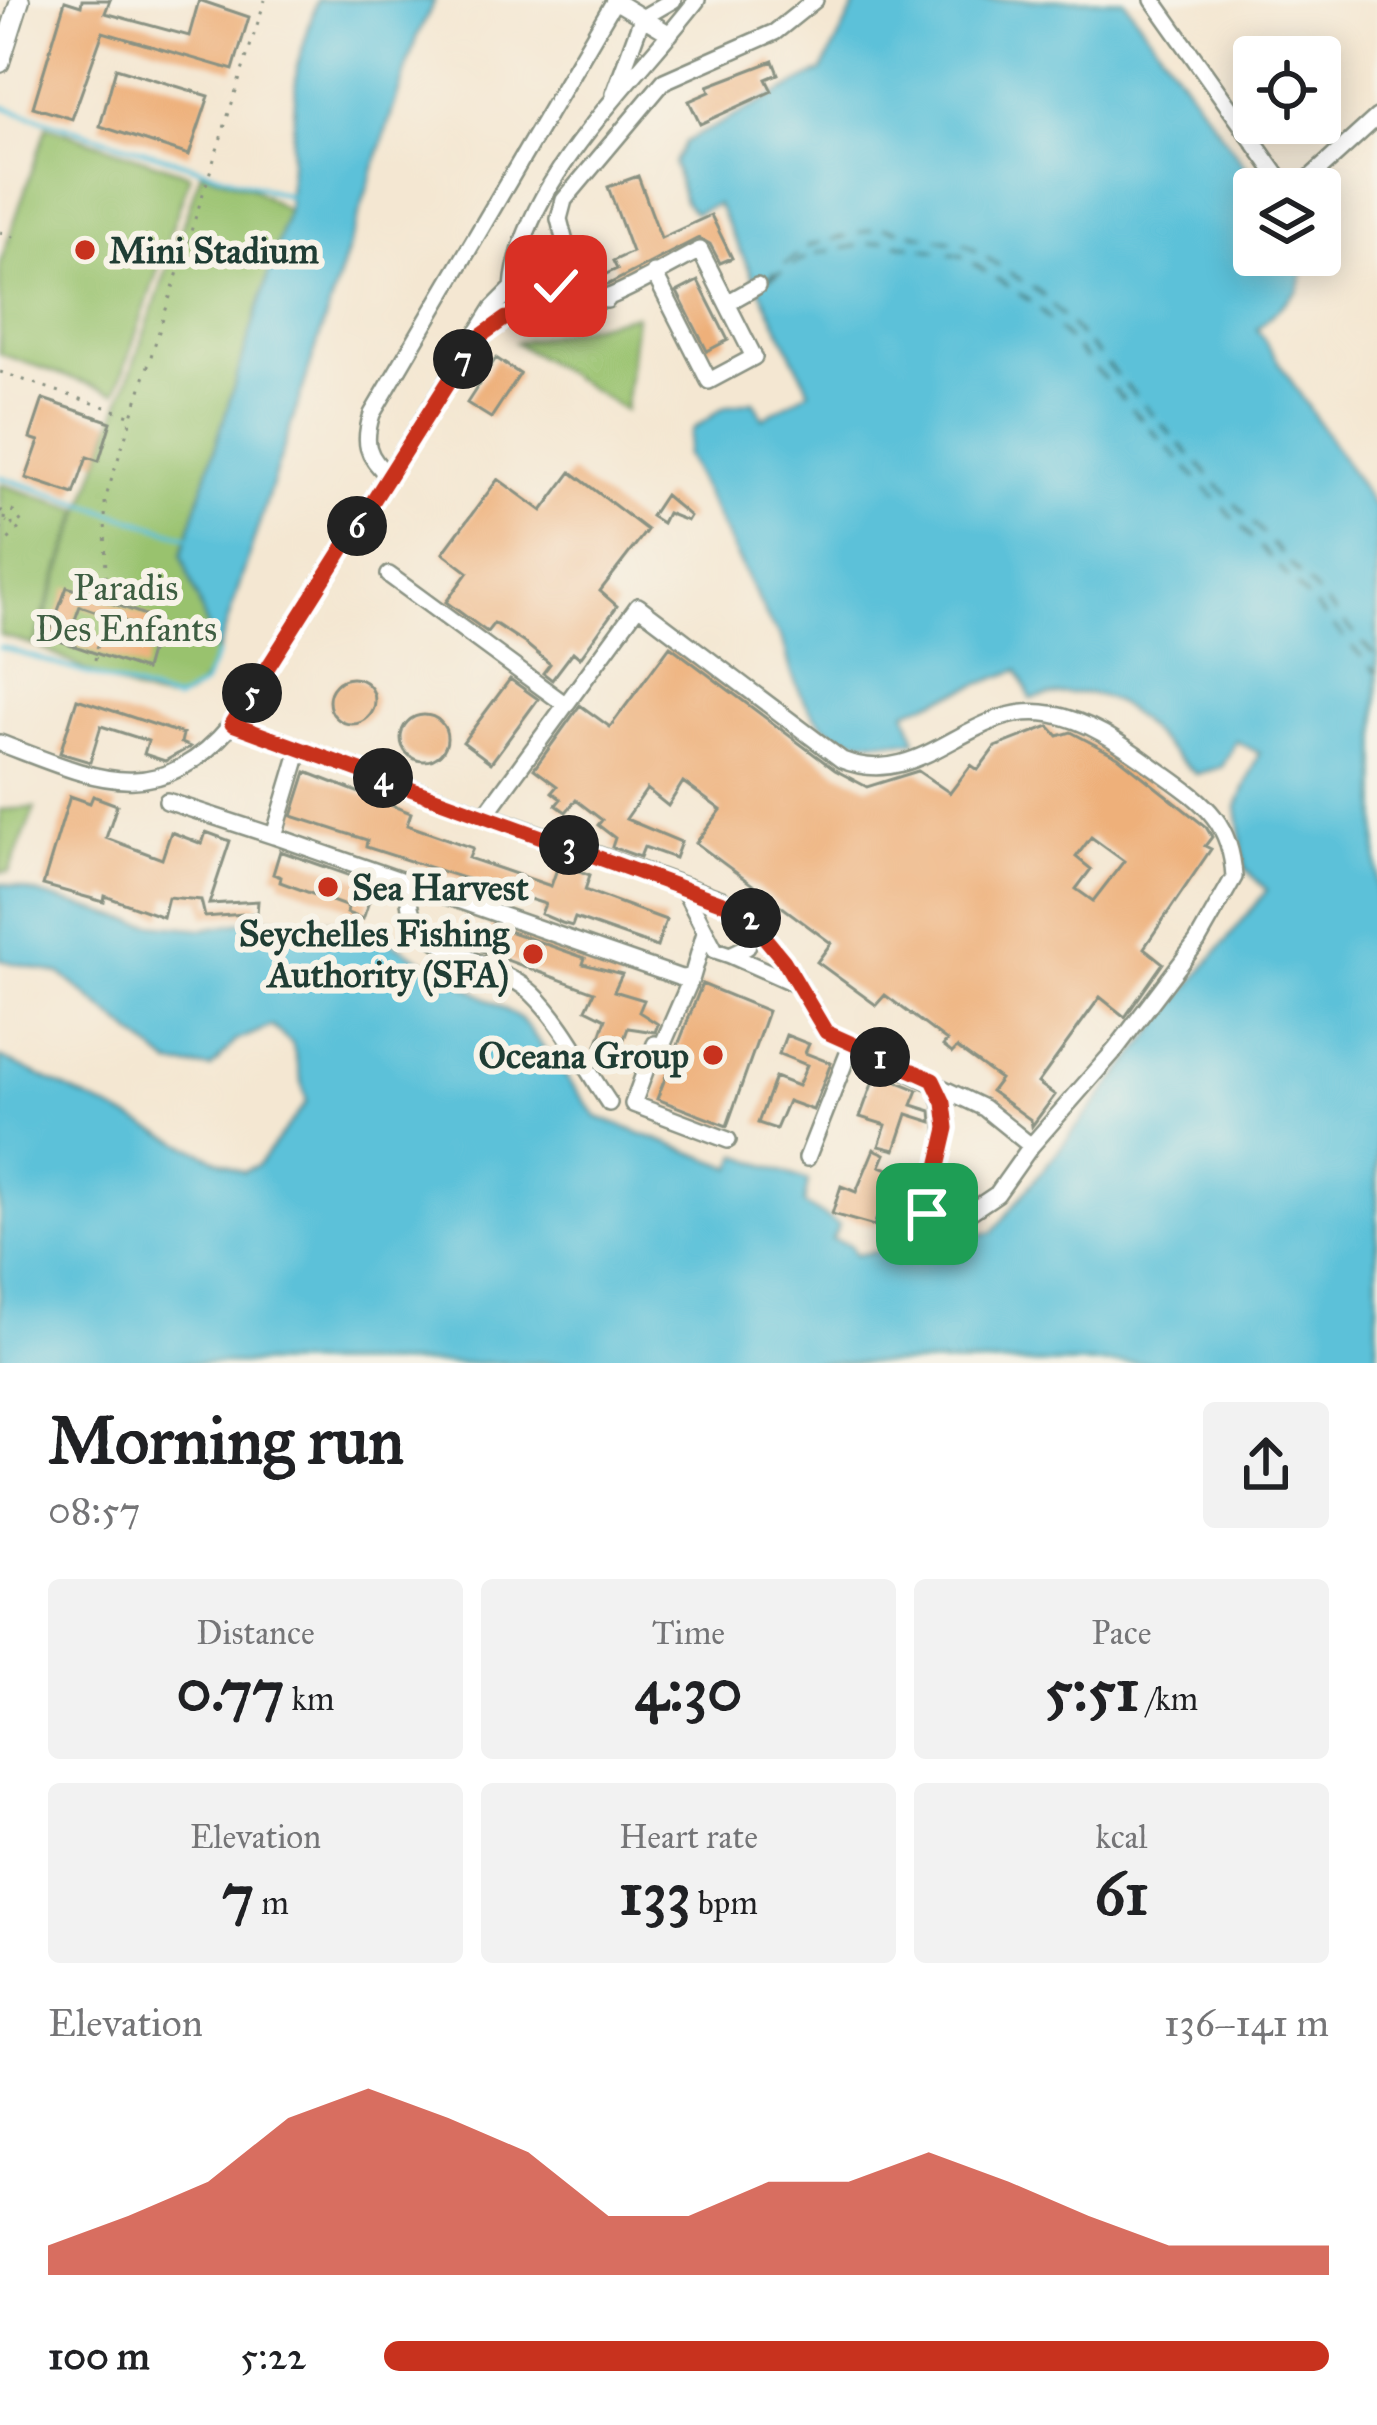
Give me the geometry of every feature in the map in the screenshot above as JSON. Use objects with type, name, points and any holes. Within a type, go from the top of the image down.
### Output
[{"type":"main road","points":[[2,52],[12,13]]},
{"type":"street","points":[[602,119],[631,58],[642,18],[673,0]]},
{"type":"street","points":[[524,314],[513,288],[515,261],[535,213],[602,119],[698,0]]},
{"type":"street","points":[[547,279],[568,254],[560,219],[564,200],[664,81],[775,32],[815,0]]},
{"type":"street","points":[[1153,0],[1272,168]]},
{"type":"street","points":[[389,476],[373,462],[364,438],[372,414],[615,1],[670,34]]},
{"type":"street","points":[[1321,168],[1377,117]]},
{"type":"street","points":[[535,213],[530,238],[547,279],[553,311]]},
{"type":"street","points":[[475,340],[495,323],[524,314],[539,318],[607,300],[655,273],[700,250],[754,357],[709,381],[655,273]]},
{"type":"street","points":[[4,749],[100,778],[134,782],[184,769],[205,756],[232,724],[493,308],[524,275],[547,279],[573,296],[607,300]]},
{"type":"street","points":[[727,303],[758,286]]},
{"type":"street","points":[[389,575],[566,704]]},
{"type":"street","points":[[485,815],[638,606],[857,766],[923,760],[1002,714],[1053,714],[1104,733],[1215,811],[1233,860],[1231,890],[1115,1050],[978,1211],[952,1228],[937,1226],[926,1205],[940,1168],[946,1114],[933,1080]]},
{"type":"street","points":[[232,724],[734,904],[754,923],[800,986],[818,1024],[850,1046],[933,1080],[996,1115],[1031,1146]]},
{"type":"street","points":[[274,836],[300,748]]},
{"type":"street","points":[[167,801],[668,974],[692,977]]},
{"type":"street","points":[[411,884],[406,903],[409,916],[449,948],[534,994],[609,1103]]},
{"type":"street","points":[[683,888],[715,950],[800,986]]},
{"type":"street","points":[[730,955],[747,947],[754,923]]},
{"type":"street","points":[[704,936],[692,977],[662,1046],[655,1044],[633,1104],[728,1140]]},
{"type":"street","points":[[807,1158],[850,1046]]},
{"type":"path","points":[[95,660],[106,600],[105,505],[265,0]]},
{"type":"path","points":[[0,232],[19,239]]},
{"type":"path","points":[[0,372],[131,416]]},
{"type":"path","points":[[0,511],[12,510],[23,524],[8,540],[0,539]]},
{"type":"path","points":[[0,529],[12,525],[12,519],[1,518],[7,522]]},
{"type":"green space","name":"Mini Stadium","points":[[47,126],[190,175],[116,393],[0,354],[0,264]]},
{"type":"green space","name":"Paradis Des Enfants","points":[[201,172],[250,187],[288,211],[182,555],[217,654],[202,683],[190,694],[161,700],[35,645]]},
{"type":"green space","points":[[636,315],[625,410],[516,343]]},
{"type":"green space","points":[[0,484],[80,510],[33,645],[0,635]]},
{"type":"green space","points":[[35,808],[9,872],[0,872],[0,810]]},
{"type":"water","points":[[317,0],[435,0],[416,38],[217,654],[182,555],[288,211],[297,67]]},
{"type":"water","points":[[858,0],[1124,0],[1247,168],[1233,168],[1233,276],[1302,276],[1298,290],[1257,329],[1377,511],[1377,1363],[0,1363],[0,1057],[243,1172],[258,1165],[307,1102],[292,1043],[271,1026],[236,1041],[211,1068],[171,1065],[61,974],[0,960],[0,883],[139,923],[204,929],[258,919],[331,921],[388,940],[521,1019],[597,1117],[733,1168],[738,1155],[808,1181],[804,1204],[839,1225],[832,1239],[850,1245],[855,1255],[993,1232],[1267,890],[1245,869],[1237,807],[1259,753],[1236,741],[1222,767],[1196,774],[1142,722],[1109,699],[1064,693],[1031,699],[1018,670],[906,711],[916,741],[840,735],[815,716],[804,699],[781,637],[686,455],[692,430],[725,407],[753,401],[763,418],[810,391],[717,204],[695,213],[684,201],[674,163],[685,142],[822,71]]},
{"type":"building","points":[[82,0],[110,0],[105,13],[189,36],[199,0],[249,17],[233,70],[103,32],[72,119],[33,107],[65,1],[81,6]]},
{"type":"building","points":[[773,61],[778,74],[766,79],[772,91],[700,124],[689,101],[710,92],[708,86]]},
{"type":"building","points":[[116,68],[209,96],[189,155],[100,126]]},
{"type":"building","points":[[638,176],[661,238],[711,215],[732,258],[720,263],[710,244],[699,238],[607,285],[582,285],[617,269],[613,261],[632,252],[608,187]]},
{"type":"building","points":[[698,281],[728,340],[707,351],[677,292]]},
{"type":"building","points":[[496,358],[520,374],[491,418],[467,403]]},
{"type":"building","points":[[43,399],[111,422],[99,461],[87,457],[74,494],[26,478],[39,441],[30,438]]},
{"type":"building","points":[[571,472],[647,530],[600,591],[617,606],[580,658],[573,652],[552,680],[543,673],[550,664],[526,644],[494,623],[487,632],[446,602],[468,572],[443,553],[498,479],[542,511]]},
{"type":"building","points":[[665,495],[690,516],[687,521],[667,513],[662,523],[651,516]]},
{"type":"building","points":[[67,587],[159,620],[145,670],[48,637]],"holes":[[[80,606],[137,626],[131,648],[72,628]]]},
{"type":"building","points":[[670,646],[835,770],[867,787],[918,771],[950,793],[971,765],[978,770],[995,747],[1049,726],[1058,736],[1071,732],[1118,757],[1206,827],[1212,837],[1205,846],[1211,849],[1144,948],[1163,963],[1125,1017],[1100,997],[1038,1083],[1055,1095],[1032,1126],[1031,1120],[991,1091],[1000,1079],[957,1048],[952,1053],[943,1046],[947,1041],[885,995],[876,1005],[817,962],[831,943],[696,843],[721,810],[683,782],[668,806],[647,789],[626,819],[681,842],[675,858],[644,847],[640,857],[612,847],[615,838],[598,825],[602,820],[576,800],[566,812],[556,805],[561,799],[552,792],[557,786],[534,769],[580,705],[610,727]],"holes":[[[1091,837],[1124,861],[1093,901],[1076,889],[1091,869],[1076,857]]]},
{"type":"building","points":[[352,678],[368,685],[375,701],[368,717],[352,724],[336,717],[329,701],[336,685]]},
{"type":"building","points":[[510,679],[538,699],[491,763],[463,742]]},
{"type":"building","points":[[77,699],[183,734],[181,743],[190,747],[165,761],[144,754],[148,741],[101,726],[90,762],[60,753]]},
{"type":"building","points":[[424,715],[440,722],[447,738],[440,754],[424,761],[408,754],[401,738],[408,722]]},
{"type":"building","points":[[306,772],[411,813],[407,825],[473,848],[469,858],[551,886],[559,863],[590,875],[585,890],[666,920],[657,947],[575,918],[572,926],[562,923],[541,914],[545,904],[366,847],[367,840],[292,816]]},
{"type":"building","points":[[70,796],[90,803],[93,796],[117,805],[106,838],[162,859],[171,832],[202,844],[206,832],[230,841],[209,904],[258,901],[257,913],[205,917],[201,900],[168,897],[163,917],[105,896],[104,902],[43,885]]},
{"type":"building","name":"Sea Harvest","points":[[280,851],[363,880],[359,893],[370,898],[363,919],[347,913],[348,907],[280,882],[281,877],[273,874]]},
{"type":"building","points":[[492,925],[585,958],[583,964],[622,974],[614,991],[644,1000],[639,1012],[658,1024],[655,1032],[628,1028],[619,1053],[597,1045],[606,1019],[586,1009],[594,992],[482,951]]},
{"type":"building","name":"Oceana Group","points":[[702,984],[768,1011],[727,1126],[657,1099]]},
{"type":"building","points":[[786,1035],[809,1044],[805,1053],[831,1063],[813,1110],[788,1101],[776,1129],[758,1123],[775,1077],[798,1086],[807,1065],[779,1054]]},
{"type":"building","points":[[876,1073],[918,1090],[912,1105],[931,1111],[932,1122],[907,1114],[895,1150],[879,1146],[886,1125],[860,1117]]},
{"type":"building","points":[[874,1149],[885,1154],[880,1166],[893,1171],[874,1226],[832,1214],[841,1186],[856,1192]]},
{"type":"waterway","points":[[0,106],[289,196]]},
{"type":"waterway","points":[[0,477],[187,537]]},
{"type":"waterway","points":[[0,647],[176,701],[203,685],[217,654]]},
{"type":"ferry route","points":[[764,281],[810,245],[883,227],[967,245],[1041,293],[1377,658]]},
{"type":"ferry route","points":[[769,279],[812,254],[884,241],[962,256],[1035,304],[1377,673]]},
{"type":"place","name":"Mini Stadium","points":[[85,250]]},
{"type":"place","name":"Sea Harvest","points":[[328,887]]},
{"type":"place","name":"Seychelles Fishing Authority (SFA)","points":[[533,954]]},
{"type":"place","name":"Oceana Group","points":[[713,1055]]},
{"type":"route","points":[[556,286],[557,304],[547,316],[506,318],[475,340],[232,724],[721,898],[742,910],[784,961],[826,1032],[933,1080],[944,1103],[947,1128],[927,1214]]}]
